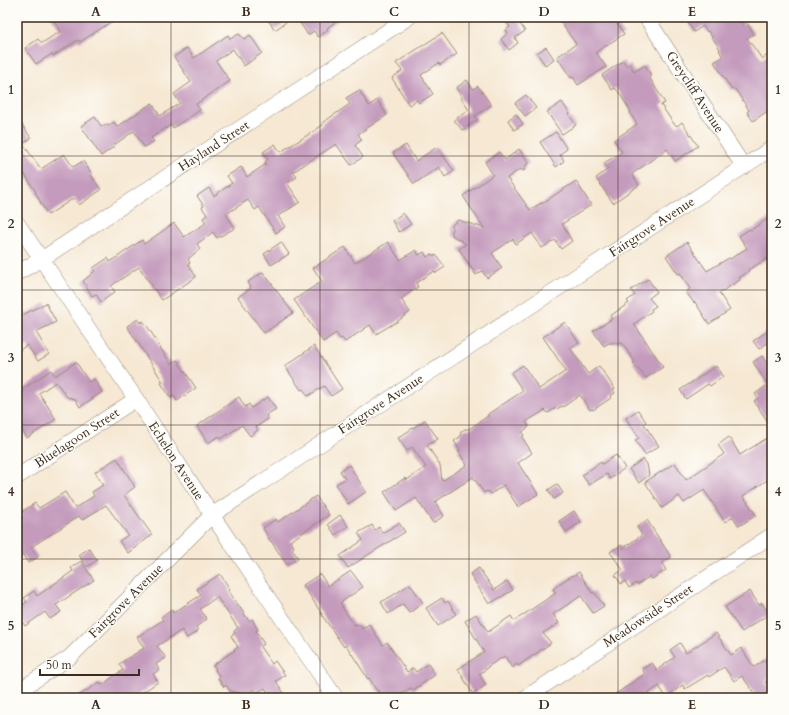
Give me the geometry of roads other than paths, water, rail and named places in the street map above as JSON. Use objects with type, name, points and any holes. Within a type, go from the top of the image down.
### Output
[{"type":"street","name":"Hayland Street","points":[[17,273],[42,259],[409,17]]},
{"type":"street","name":"Greycliff Avenue","points":[[646,17],[744,167]]},
{"type":"street","name":"Fairgrove Avenue","points":[[17,692],[70,657],[212,515],[772,148]]},
{"type":"street","name":"Echelon Avenue","points":[[17,223],[336,698]]},
{"type":"street","name":"Bluelagoon Street","points":[[17,477],[136,399]]},
{"type":"street","name":"Meadowside Street","points":[[525,698],[772,535]]}]
